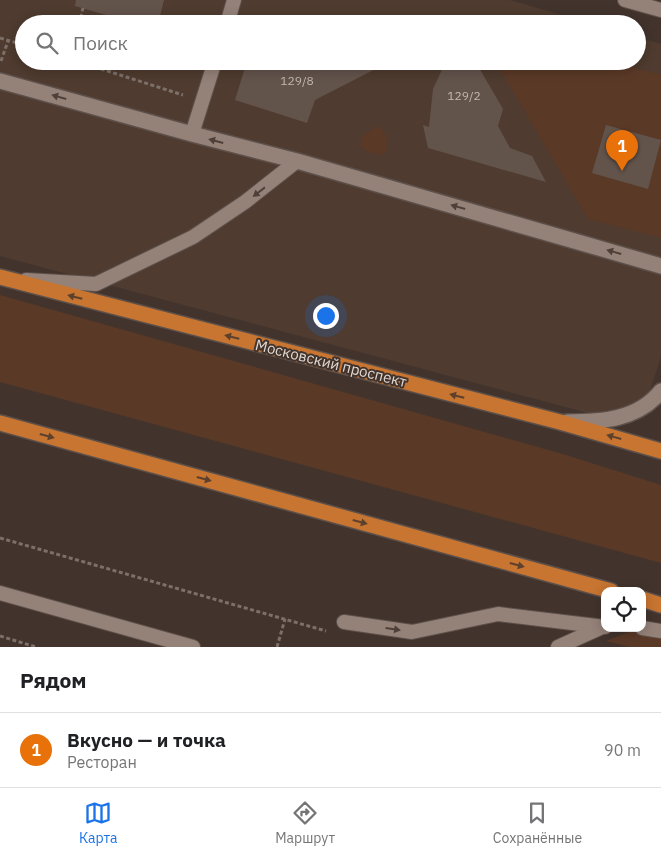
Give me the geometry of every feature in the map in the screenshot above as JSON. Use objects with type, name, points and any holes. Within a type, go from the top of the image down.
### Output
[{"type":"main road","name":"Московский проспект","points":[[2,278],[560,422],[661,451]]},
{"type":"main road","points":[[0,423],[601,588]]},
{"type":"main road","points":[[646,600],[661,605]]},
{"type":"street","points":[[0,80],[297,162],[661,266]]},
{"type":"street","points":[[560,422],[590,422],[620,418],[654,399],[661,391]]},
{"type":"lane","points":[[230,15],[234,0]]},
{"type":"lane","points":[[625,0],[661,10]]},
{"type":"lane","points":[[192,134],[212,70]]},
{"type":"lane","points":[[2,278],[96,284],[193,237],[245,202],[297,162]]},
{"type":"lane","points":[[0,593],[193,647]]},
{"type":"lane","points":[[344,622],[412,632],[498,614],[601,628]]},
{"type":"lane","points":[[558,647],[601,628]]},
{"type":"lane","points":[[580,647],[601,629]]},
{"type":"lane","points":[[646,629],[661,631]]},
{"type":"path","points":[[81,15],[83,8]]},
{"type":"path","points":[[0,38],[15,43]]},
{"type":"path","points":[[0,65],[8,41]]},
{"type":"path","points":[[105,70],[203,101]]},
{"type":"path","points":[[0,538],[330,632]]},
{"type":"path","points":[[276,647],[285,619]]},
{"type":"path","points":[[0,636],[36,647]]},
{"type":"shaded area","points":[[0,0],[510,0],[561,15],[15,15],[15,70],[646,70],[646,40],[661,44],[661,357],[647,399],[603,417],[0,256]]},
{"type":"shaded area","points":[[500,70],[642,70],[661,75],[661,238],[588,219]]},
{"type":"shaded area","points":[[378,126],[384,132],[386,138],[386,153],[372,153],[360,146],[361,137]]},
{"type":"shaded area","points":[[0,295],[566,455],[661,485],[661,563],[0,382]]},
{"type":"shaded area","points":[[628,632],[635,632],[661,638],[661,647],[629,647],[606,641]]},
{"type":"building","points":[[76,0],[164,0],[160,15],[106,15],[75,6]]},
{"type":"building","points":[[244,70],[373,70],[315,100],[307,123],[235,100]]},
{"type":"building","points":[[442,70],[480,70],[503,109],[498,126],[510,148],[532,156],[546,182],[428,148],[423,125],[429,127],[433,89]]},
{"type":"building","points":[[606,125],[661,140],[648,189],[592,173]]},
{"type":"place","name":"Вкусно — и точка","points":[[622,171]]}]
